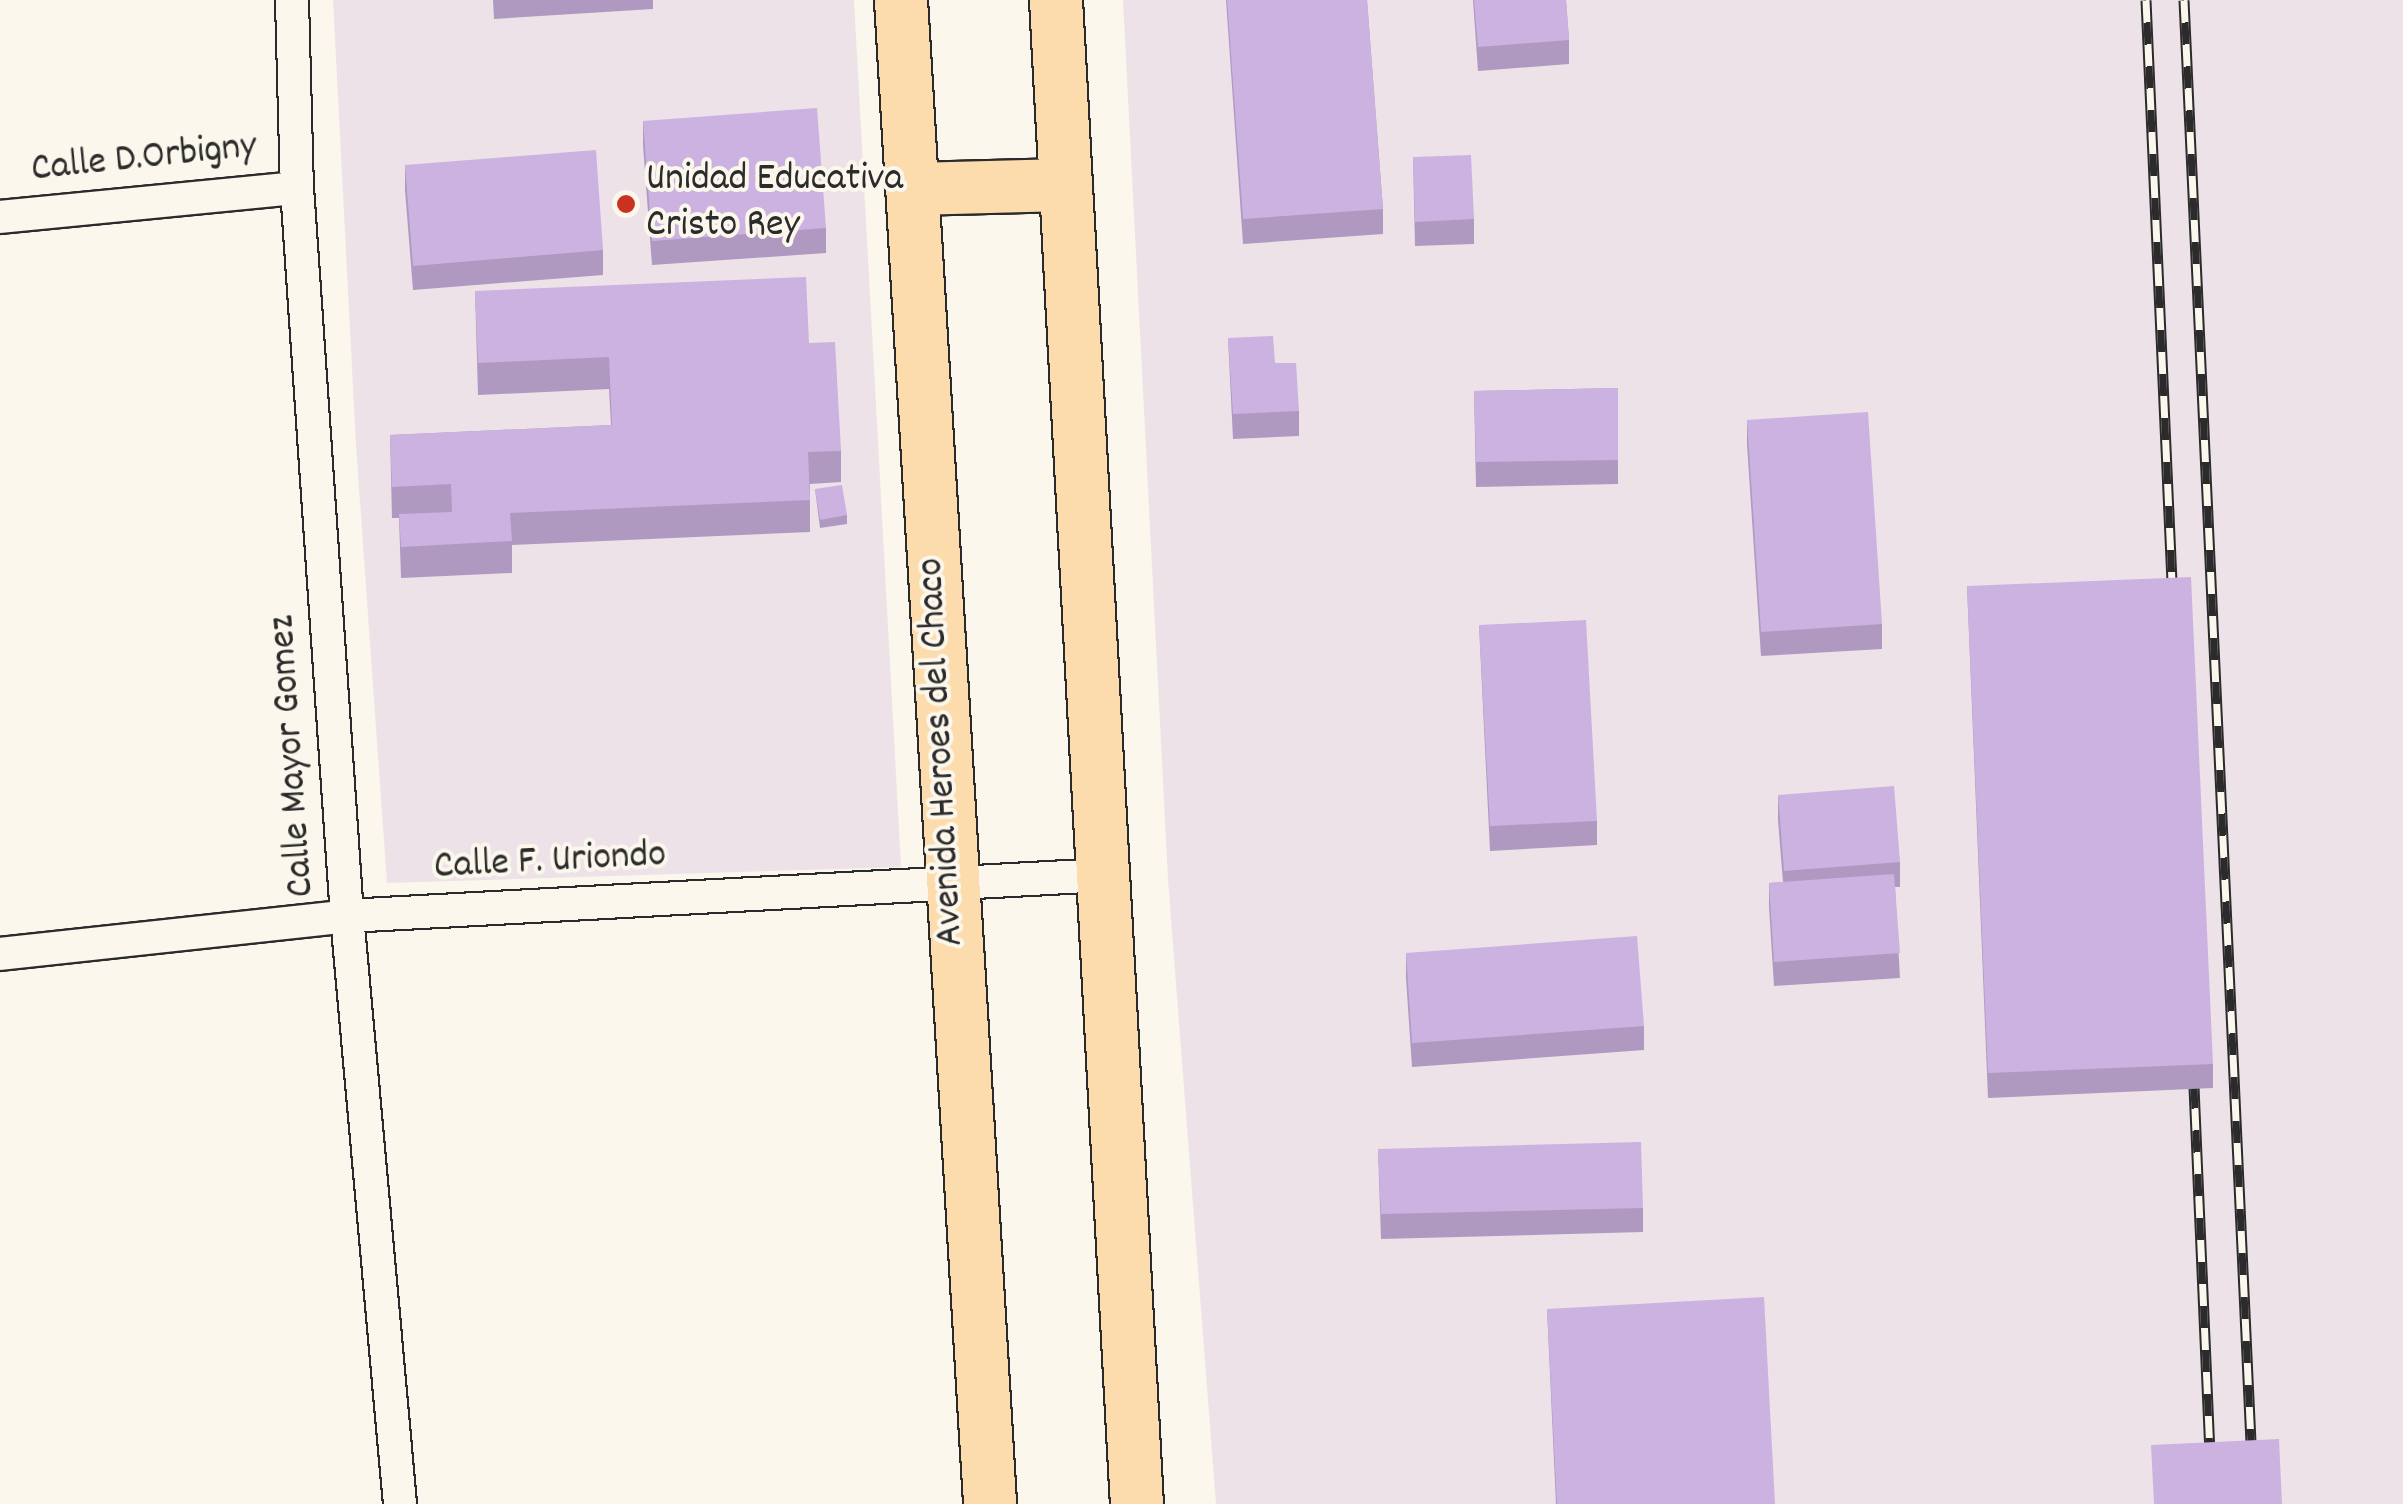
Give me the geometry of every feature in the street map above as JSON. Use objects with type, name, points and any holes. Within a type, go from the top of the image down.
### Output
[{"type":"main road","name":"Avenida Heroes del Chaco","points":[[901,0],[950,884],[990,1504]]},
{"type":"main road","points":[[1056,0],[1136,1504]]},
{"type":"main road","points":[[912,189],[1066,184]]},
{"type":"street","name":"Calle Mayor Gomez","points":[[292,0],[297,188],[347,916],[400,1504]]},
{"type":"street","name":"Calle D.Orbigny","points":[[0,217],[297,188]]},
{"type":"street","name":"Calle F. Uriondo","points":[[0,954],[347,916],[1105,875]]},
{"type":"shaded area","points":[[333,0],[854,0],[901,867],[387,883],[356,445]]},
{"type":"shaded area","points":[[1123,0],[2403,0],[2403,1504],[1216,1504],[1168,879]]},
{"type":"building","points":[[1227,0],[1367,0],[1383,209],[1243,219]]},
{"type":"building","points":[[1474,0],[1566,0],[1569,40],[1478,47]]},
{"type":"building","points":[[817,108],[826,228],[652,241],[643,121]]},
{"type":"building","points":[[596,150],[603,250],[413,266],[405,165]]},
{"type":"building","points":[[1471,155],[1474,219],[1415,222],[1413,157]]},
{"type":"building","points":[[806,277],[809,343],[835,342],[841,451],[808,452],[810,500],[510,513],[512,541],[401,547],[399,514],[452,512],[451,484],[392,487],[390,435],[612,425],[609,357],[478,363],[475,291]]},
{"type":"building","points":[[1273,336],[1275,363],[1296,363],[1299,411],[1233,414],[1228,338]]},
{"type":"building","points":[[1618,388],[1618,460],[1476,462],[1474,391]]},
{"type":"building","points":[[1868,412],[1882,624],[1761,632],[1747,420]]},
{"type":"building","points":[[842,485],[847,515],[820,520],[815,489]]},
{"type":"building","points":[[2191,577],[2213,1064],[1988,1073],[1967,586]]},
{"type":"building","points":[[1586,620],[1597,821],[1490,826],[1479,625]]},
{"type":"building","points":[[1894,786],[1900,862],[1784,871],[1778,795]]},
{"type":"building","points":[[1894,874],[1900,953],[1774,962],[1769,883]]},
{"type":"building","points":[[1637,936],[1644,1026],[1412,1043],[1406,953]]},
{"type":"building","points":[[1641,1142],[1643,1208],[1381,1214],[1378,1149]]},
{"type":"building","points":[[1764,1297],[1775,1504],[1557,1504],[1547,1309]]},
{"type":"building","points":[[2279,1439],[2282,1504],[2154,1504],[2151,1445]]},
{"type":"railway","points":[[2146,0],[2173,604]]},
{"type":"railway","points":[[2184,0],[2254,1504]]},
{"type":"railway","points":[[2193,1064],[2212,1504]]},
{"type":"place","name":"Unidad Educativa Cristo Rey","points":[[626,204]]}]
